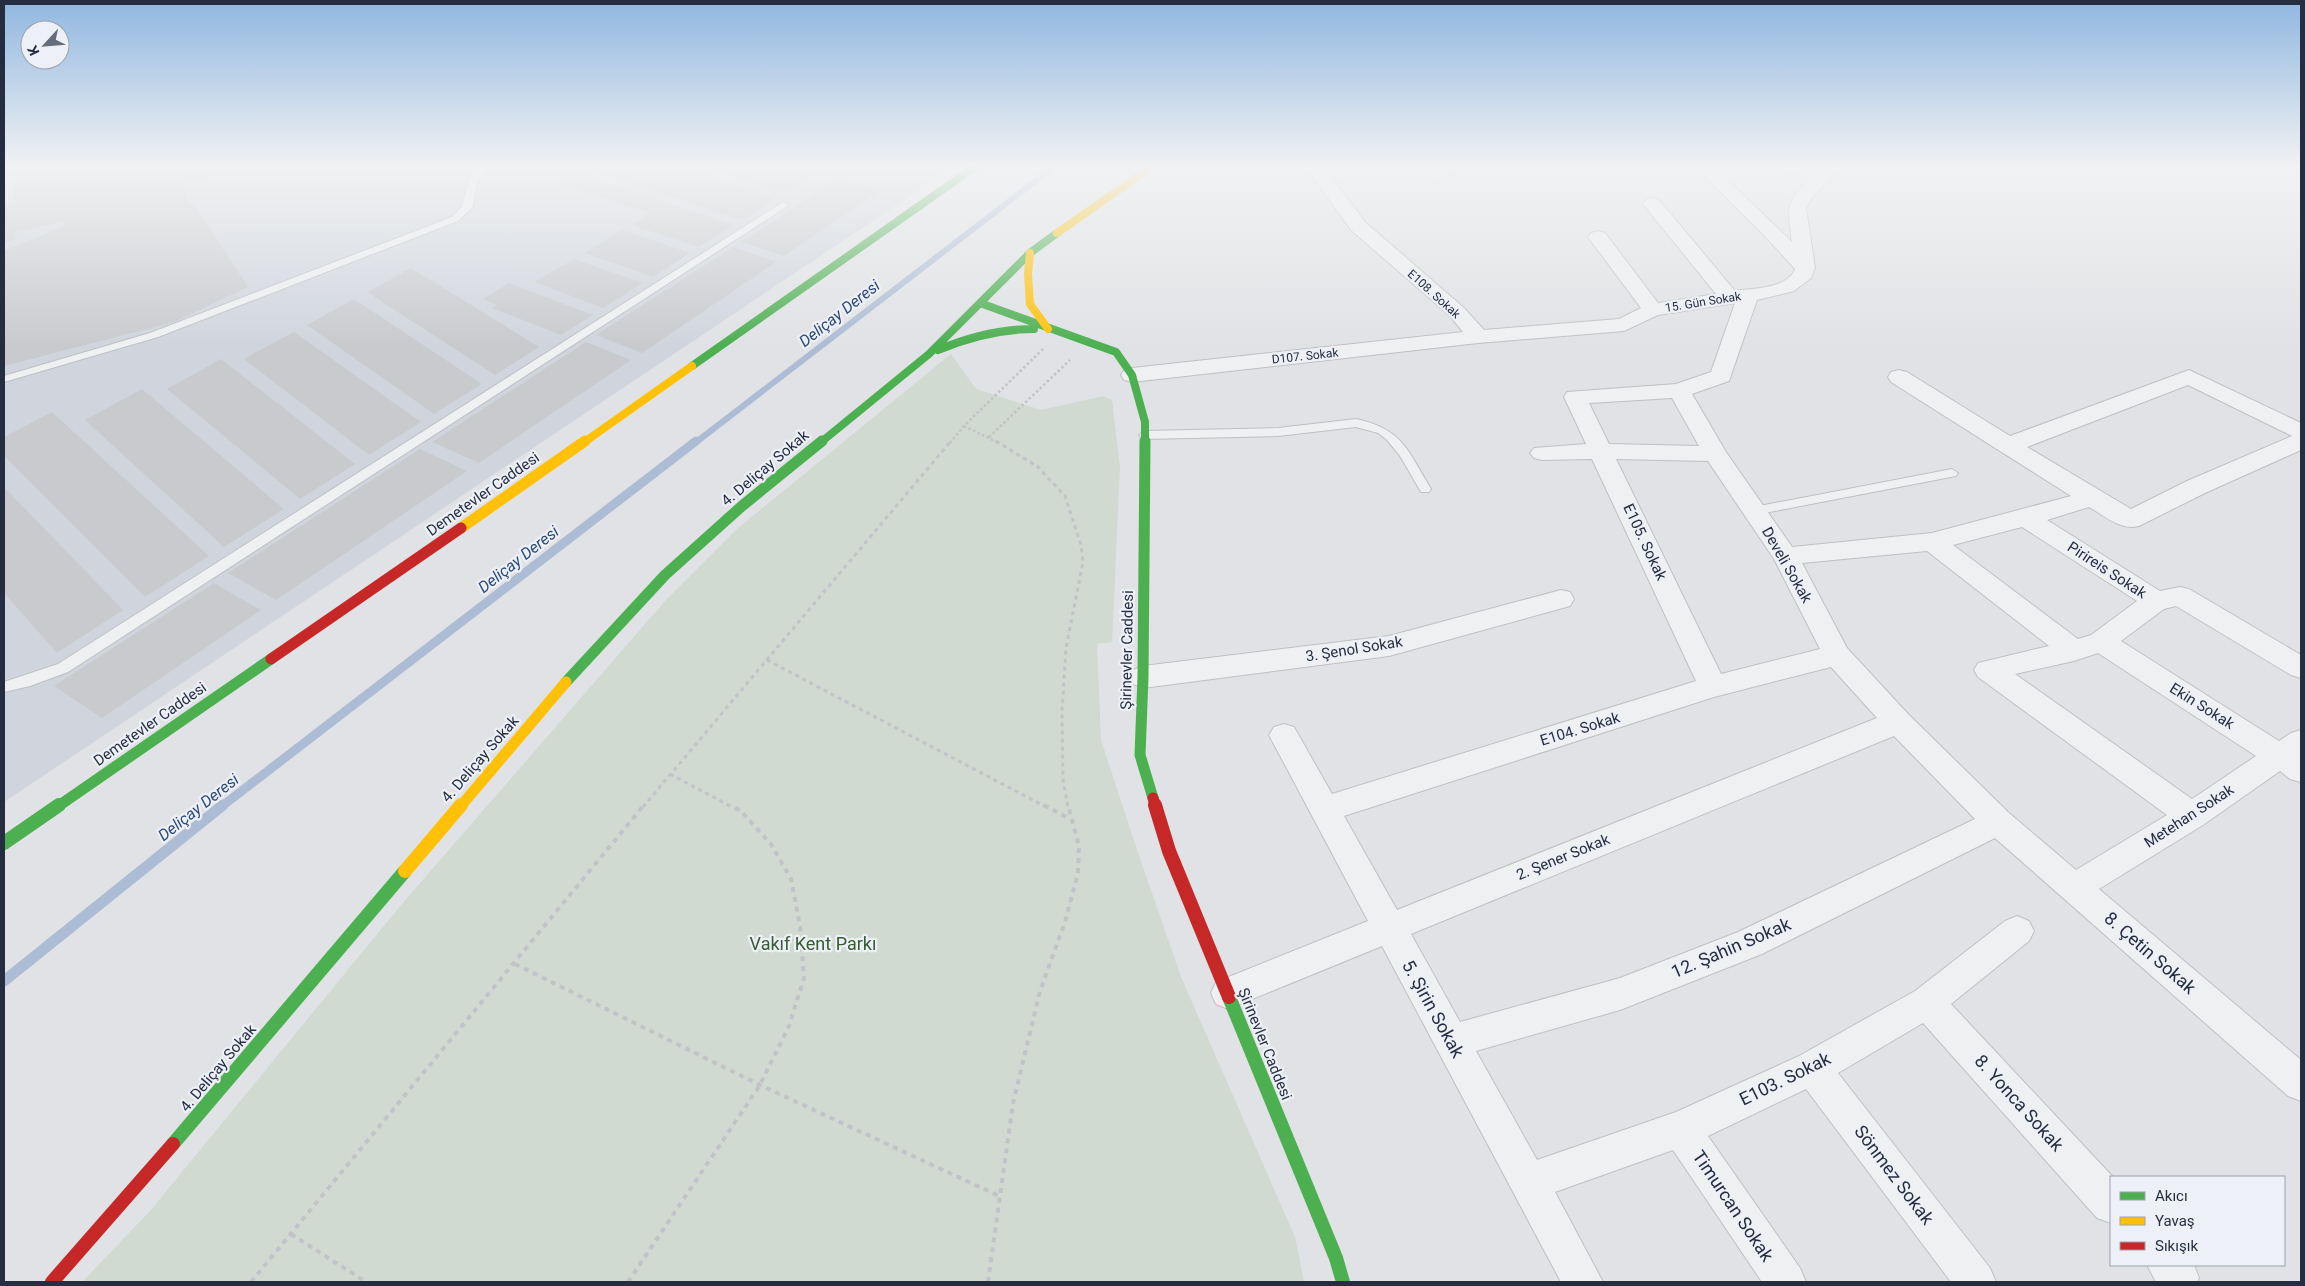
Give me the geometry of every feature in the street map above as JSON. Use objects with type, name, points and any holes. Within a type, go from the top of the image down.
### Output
[{"type":"street","name":"Demetevler Caddesi","points":[[4,843],[510,494],[891,226]]},
{"type":"street","points":[[980,303],[1030,253],[1066,226]]},
{"type":"street","name":"E108. Sokak","points":[[1358,226],[1456,312],[1478,338]]},
{"type":"street","points":[[1673,226],[1739,297],[1721,376],[1679,391]]},
{"type":"street","points":[[1766,226],[1805,268]]},
{"type":"street","points":[[1799,226],[1805,268]]},
{"type":"street","points":[[1598,237],[1654,310]]},
{"type":"street","points":[[1030,253],[1028,274],[1030,304],[1054,331]]},
{"type":"street","name":"15. Gün Sokak","points":[[1478,338],[1624,326],[1654,310],[1739,297],[1787,287],[1801,278],[1805,268]]},
{"type":"street","name":"Şirinevler Caddesi","points":[[980,303],[1116,352],[1132,375],[1145,422],[1143,677],[1140,755],[1169,851],[1336,1258],[1343,1282]]},
{"type":"street","name":"4. Deliçay Sokak","points":[[52,1282],[181,1135],[557,692],[665,575],[742,506],[929,354],[980,303]]},
{"type":"street","points":[[929,354],[963,340],[1004,330],[1054,331]]},
{"type":"street","name":"D107. Sokak","points":[[1132,375],[1478,338]]},
{"type":"street","points":[[1899,377],[2006,446],[2130,520],[2196,487],[2301,440]]},
{"type":"street","points":[[2006,446],[2189,377],[2301,432]]},
{"type":"street","name":"E105. Sokak","points":[[1679,391],[1575,398],[1602,450],[1713,687]]},
{"type":"street","name":"Develi Sokak","points":[[1679,391],[1715,454],[1785,556],[1837,655],[1898,722],[1998,822]]},
{"type":"street","points":[[1542,453],[1602,450],[1715,454]]},
{"type":"street","points":[[1785,556],[1932,542],[2026,518],[2092,498]]},
{"type":"street","name":"Pirireis Sokak","points":[[2026,518],[2156,601],[2180,596],[2299,663]]},
{"type":"street","points":[[1932,542],[2074,651]]},
{"type":"street","name":"3. Şenol Sokak","points":[[1143,677],[1389,646],[1561,599]]},
{"type":"street","points":[[2156,601],[2101,642],[2074,651],[1988,670],[2192,816]]},
{"type":"street","name":"Ekin Sokak","points":[[2101,642],[2294,756]]},
{"type":"street","name":"E104. Sokak","points":[[1325,809],[1713,687],[1837,655]]},
{"type":"street","name":"2. Şener Sokak","points":[[1228,993],[1898,722]]},
{"type":"street","name":"5. Şirin Sokak","points":[[1284,735],[1583,1282]]},
{"type":"street","name":"Metehan Sokak","points":[[2074,888],[2294,756]]},
{"type":"street","name":"8. Çetin Sokak","points":[[1998,822],[2301,1084]]},
{"type":"street","name":"12. Şahin Sokak","points":[[1451,1041],[1620,994],[1750,943],[1998,822]]},
{"type":"street","name":"E103. Sokak","points":[[1528,1182],[1681,1129],[1812,1068],[1928,1002],[2017,931]]},
{"type":"street","name":"8. Yonca Sokak","points":[[1928,1002],[2110,1203]]},
{"type":"street","name":"Sönmez Sokak","points":[[1812,1068],[1976,1282]]},
{"type":"street","name":"Timurcan Sokak","points":[[1681,1129],[1786,1282]]},
{"type":"lane","points":[[4,379],[154,335],[434,226]]},
{"type":"lane","points":[[4,687],[25,682],[62,668],[750,226]]},
{"type":"lane","points":[[1145,435],[1278,432],[1356,423],[1367,425],[1377,427],[1393,436],[1425,489]]},
{"type":"lane","points":[[1754,511],[1952,473]]},
{"type":"path","points":[[252,1282],[670,774],[964,426],[1054,331]]},
{"type":"path","points":[[989,438],[1090,342]]},
{"type":"path","points":[[964,426],[989,438],[1038,467],[1065,496],[1081,545],[1083,562],[1066,648],[1062,711],[1063,780],[1070,819],[1079,846],[1078,874],[1065,922],[1040,991],[1013,1103],[988,1282]]},
{"type":"path","points":[[767,660],[1070,819]]},
{"type":"path","points":[[628,1282],[760,1085],[789,1026],[804,978],[800,926],[791,879],[771,844],[741,811],[670,774]]},
{"type":"path","points":[[515,964],[760,1085],[1000,1196]]},
{"type":"path","points":[[291,1234],[366,1282]]},
{"type":"shaded area","points":[[4,226],[865,226],[4,802]]},
{"type":"green space","name":"Vakıf Kent Parkı","points":[[951,354],[976,389],[1041,410],[1103,396],[1112,400],[1120,467],[1112,642],[1097,644],[1101,740],[1181,977],[1295,1237],[1304,1282],[82,1282],[150,1211],[401,905],[665,601],[738,528]]},
{"type":"building","points":[[4,226],[42,226],[15,232],[16,240],[4,242]]},
{"type":"building","points":[[64,226],[209,226],[248,287],[174,322],[4,366],[4,251]]},
{"type":"building","points":[[635,226],[732,226],[699,247]]},
{"type":"building","points":[[766,226],[828,226],[784,256],[741,242]]},
{"type":"building","points":[[622,230],[690,253],[653,277],[585,253]]},
{"type":"building","points":[[733,247],[776,262],[642,353],[596,335]]},
{"type":"building","points":[[574,259],[643,283],[603,308],[534,282]]},
{"type":"building","points":[[411,268],[539,347],[495,375],[367,292]]},
{"type":"building","points":[[509,283],[593,315],[561,335],[492,308],[497,305],[483,299]]},
{"type":"building","points":[[354,299],[482,384],[434,414],[307,325]]},
{"type":"building","points":[[294,332],[421,422],[369,455],[244,359]]},
{"type":"building","points":[[586,342],[631,360],[479,463],[432,442]]},
{"type":"building","points":[[221,359],[355,464],[300,499],[167,389]]},
{"type":"building","points":[[142,389],[284,509],[224,547],[85,420]]},
{"type":"building","points":[[52,412],[209,556],[145,597],[4,456],[4,437]]},
{"type":"building","points":[[420,449],[467,471],[276,600],[228,573]]},
{"type":"building","points":[[4,487],[123,610],[57,653],[4,593]]},
{"type":"building","points":[[214,583],[261,610],[102,718],[54,686]]},
{"type":"waterway","name":"Deliçay Deresi","points":[[695,443],[977,226]]},
{"type":"waterway","name":"Deliçay Deresi","points":[[221,807],[696,441]]},
{"type":"waterway","name":"Deliçay Deresi","points":[[4,981],[223,805]]},
{"type":"traffic: fast","points":[[692,366],[891,226]]},
{"type":"traffic: fast","points":[[566,682],[665,575],[742,506],[929,354],[1030,253],[1057,233]]},
{"type":"traffic: fast","points":[[980,303],[1116,352],[1132,375],[1145,422],[1143,677],[1140,755],[1153,798]]},
{"type":"traffic: fast","points":[[938,350],[985,334],[1009,330],[1034,329]]},
{"type":"traffic: fast","points":[[4,843],[271,659]]},
{"type":"traffic: fast","points":[[173,1144],[405,871]]},
{"type":"traffic: fast","points":[[1229,997],[1336,1258],[1343,1282]]},
{"type":"traffic: slow","points":[[1057,233],[1067,226]]},
{"type":"traffic: slow","points":[[1030,253],[1028,274],[1030,304],[1048,329]]},
{"type":"traffic: slow","points":[[461,528],[692,366]]},
{"type":"traffic: slow","points":[[405,871],[566,682]]},
{"type":"traffic: jam","points":[[271,659],[461,528]]},
{"type":"traffic: jam","points":[[1153,798],[1169,851],[1229,997]]},
{"type":"traffic: jam","points":[[52,1282],[173,1144]]}]
